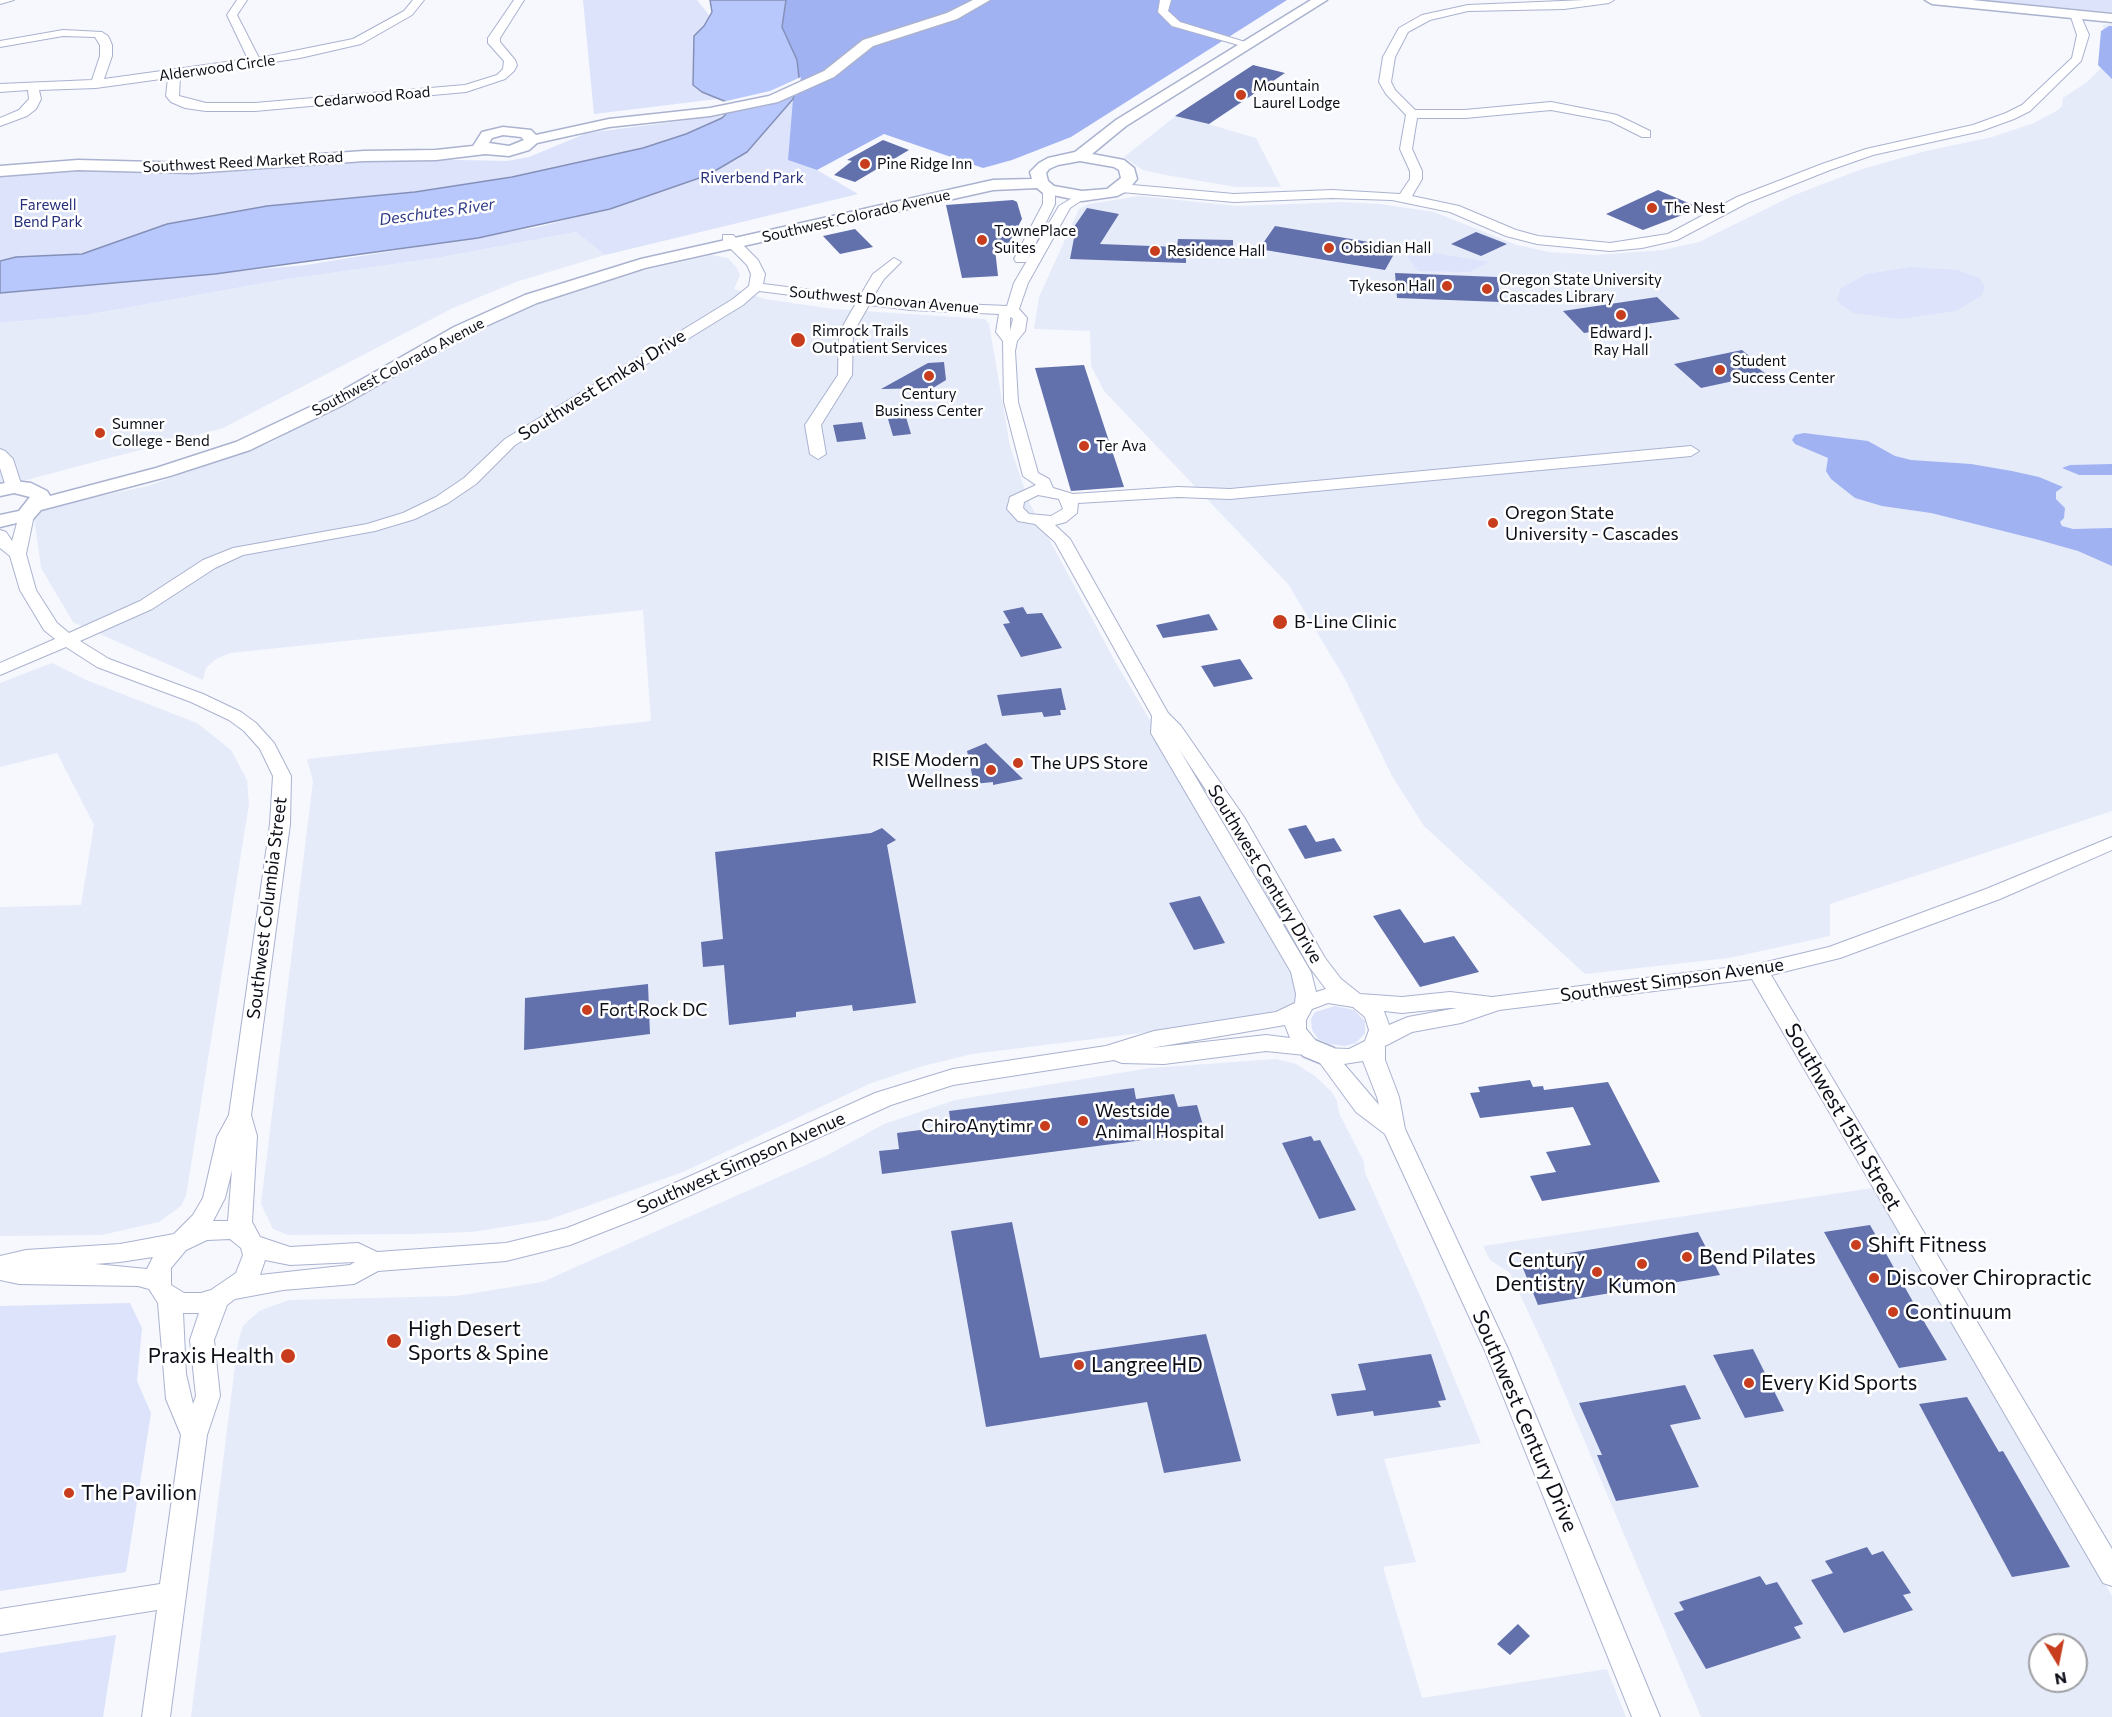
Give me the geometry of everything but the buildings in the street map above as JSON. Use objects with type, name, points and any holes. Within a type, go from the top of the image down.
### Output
[{"type":"main road","name":"Southwest Reed Market Road","points":[[260,147],[317,145],[413,150],[483,146],[509,151],[525,147],[529,136],[635,117],[710,112],[773,99],[813,84],[862,40],[939,16],[973,0]]},
{"type":"main road","name":"Southwest Reed Market Road","points":[[843,56],[868,43],[952,16],[983,0]]},
{"type":"main road","points":[[1080,156],[1093,148],[1121,123],[1320,0]]},
{"type":"main road","points":[[1932,0],[2112,18]]},
{"type":"main road","points":[[1110,160],[1109,151],[1130,130],[1209,75],[1215,66]]},
{"type":"main road","name":"Southwest Reed Market Road","points":[[0,171],[78,165],[192,168],[364,156],[436,155],[483,146]]},
{"type":"main road","name":"Southwest Reed Market Road","points":[[0,165],[77,154],[181,152]]},
{"type":"main road","points":[[1080,156],[1110,160],[1126,168],[1125,181],[1111,193],[1082,196],[1043,182],[1053,161],[1080,156]]},
{"type":"main road","name":"Southwest Colorado Avenue","points":[[0,521],[34,504],[163,472],[243,446],[337,400],[460,331],[531,299],[641,264],[731,241],[993,185],[1043,182]]},
{"type":"main road","points":[[7,488],[34,504]]},
{"type":"street","points":[[0,1],[9,0]]},
{"type":"street","points":[[242,0],[232,15],[255,62]]},
{"type":"street","name":"Alderwood Circle","points":[[0,88],[96,84],[255,62],[357,42],[408,13],[419,0]]},
{"type":"street","name":"Cedarwood Road","points":[[174,73],[172,96],[189,105],[206,107],[255,107],[466,88],[501,77],[508,71],[511,64],[494,38],[519,0]]},
{"type":"street","points":[[1166,0],[1163,3],[1163,12],[1176,24],[1249,45]]},
{"type":"street","points":[[1609,0],[1564,6],[1468,8],[1438,13],[1413,22],[1402,30],[1395,41],[1385,69],[1385,82],[1390,92],[1412,114],[1459,114],[1551,106],[1613,118],[1646,134]]},
{"type":"street","points":[[1125,181],[1234,198],[1368,193],[1404,198],[1454,209],[1511,233],[1538,240],[1610,247],[1672,237],[1742,200],[1826,167],[1870,152],[1977,128],[2026,108],[2077,58],[2083,35],[2075,15]]},
{"type":"street","points":[[0,44],[63,33],[98,34],[104,38],[106,45],[104,63],[96,84]]},
{"type":"street","points":[[0,122],[23,113],[32,106],[35,99],[33,87]]},
{"type":"street","points":[[1404,198],[1416,179],[1416,171],[1406,149],[1412,114]]},
{"type":"street","points":[[1021,283],[1021,260],[1049,204],[1043,182]]},
{"type":"street","points":[[1062,539],[1068,508],[1064,495],[1030,484],[1011,402],[1008,375],[1010,340],[1018,331],[1020,318],[1012,310],[1021,283],[1065,206],[1082,196]]},
{"type":"street","points":[[731,241],[753,263],[758,274],[756,287]]},
{"type":"street","points":[[818,454],[813,425],[845,375],[846,333],[878,277],[894,262]]},
{"type":"street","name":"Southwest Donovan Avenue","points":[[756,287],[864,301],[965,310],[1012,310]]},
{"type":"street","name":"Southwest Emkay Drive","points":[[0,670],[146,605],[209,564],[239,551],[369,528],[409,516],[442,500],[470,482],[510,442],[738,303],[756,287]]},
{"type":"street","points":[[1041,521],[1068,508],[1136,496],[1178,492],[1230,494],[1698,452]]},
{"type":"street","points":[[0,454],[5,459],[7,488]]},
{"type":"street","name":"Southwest Century Drive","points":[[1030,484],[1016,500],[1015,509],[1024,518],[1041,521],[1062,539],[1161,716],[1175,730],[1234,817],[1317,963],[1334,984],[1356,1000]]},
{"type":"street","name":"Southwest Columbia Street","points":[[18,554],[34,504]]},
{"type":"street","name":"Southwest Columbia Street","points":[[0,535],[3,542],[18,554],[33,601],[50,626],[68,641],[103,663],[197,698],[236,716],[250,727],[268,747],[279,769],[283,793],[280,824],[240,1115],[228,1137],[214,1198],[201,1222],[182,1240]]},
{"type":"street","name":"Southwest Century Drive","points":[[1161,716],[1160,733],[1219,837],[1301,972],[1306,994],[1302,1007]]},
{"type":"street","points":[[1219,837],[1241,853],[1258,880],[1273,886]]},
{"type":"street","name":"Southwest Simpson Avenue","points":[[1356,1000],[1402,1005],[1450,1000],[1498,1003],[1758,971],[1833,953],[1875,940],[1993,894],[2112,843]]},
{"type":"street","name":"Southwest 15th Street","points":[[1758,971],[2112,1574]]},
{"type":"street","points":[[1327,996],[1356,1000],[1374,1013],[1379,1021],[1376,1042],[1352,1056],[1318,1052],[1296,1031],[1295,1020],[1302,1007],[1327,996]]},
{"type":"street","name":"Southwest Simpson Avenue","points":[[1376,1042],[1408,1025],[1461,1015],[1498,1003]]},
{"type":"street","name":"Southwest Simpson Avenue","points":[[225,1294],[283,1280],[354,1274],[374,1262],[506,1252],[570,1236],[646,1205],[883,1099],[953,1077],[1107,1054],[1154,1040],[1271,1021],[1302,1007]]},
{"type":"street","name":"Southwest Century Drive","points":[[1376,1042],[1374,1060],[1388,1097],[1394,1129],[1497,1351],[1646,1717]]},
{"type":"street","name":"Southwest Simpson Avenue","points":[[1107,1054],[1164,1056],[1266,1043],[1318,1052]]},
{"type":"street","name":"Southwest Century Drive","points":[[1318,1052],[1364,1106],[1394,1129]]},
{"type":"street","name":"Southwest Columbia Street","points":[[240,1115],[246,1136],[240,1222],[248,1240]]},
{"type":"street","points":[[0,1268],[26,1260],[112,1254],[182,1240],[204,1231],[219,1229],[233,1230],[248,1240],[255,1255],[252,1267],[225,1294],[204,1329],[202,1340],[208,1395],[194,1435],[156,1717]]},
{"type":"street","points":[[182,1240],[165,1256],[159,1268],[178,1399],[194,1435]]},
{"type":"street","name":"Southwest Simpson Avenue","points":[[248,1240],[269,1252],[290,1256],[358,1252],[374,1262]]},
{"type":"street","points":[[0,1268],[19,1274],[138,1276],[164,1290],[201,1303],[225,1294]]},
{"type":"street","points":[[0,1622],[172,1595]]},
{"type":"shaded area","points":[[786,0],[1287,0],[1071,137],[1012,160],[983,168],[884,134],[817,170],[788,160],[793,99],[799,78],[797,60],[782,27]]},
{"type":"shaded area","name":"Oregon State University - Cascades","points":[[2112,24],[2112,811],[1830,904],[1830,936],[1729,958],[1585,974],[1424,826],[1392,776],[1345,679],[1288,584],[1104,391],[1091,366],[1090,331],[1034,329],[1039,297],[1079,209],[1089,204],[1140,196],[1237,206],[1342,202],[1380,204],[1434,212],[1517,245],[1549,252],[1595,255],[1663,250],[1699,242],[1792,196],[1859,170],[1922,152],[1992,137],[2034,123],[2058,110],[2062,106],[2063,98],[2087,82],[2101,68],[2107,51],[2103,25]]},
{"type":"shaded area","points":[[2112,26],[2112,79],[2098,65],[2101,31]]},
{"type":"shaded area","points":[[1177,115],[1256,138],[1281,187],[1236,187],[1171,176],[1143,170],[1124,157]]},
{"type":"shaded area","points":[[576,232],[605,255],[516,282],[453,308],[223,428],[0,487],[0,323],[86,315],[281,280],[437,258]]},
{"type":"shaded area","points":[[711,255],[728,258],[737,268],[740,275],[734,289],[765,299],[833,309],[985,319],[989,324],[1010,446],[1029,502],[1116,663],[1296,966],[1296,1003],[1271,1017],[972,1054],[923,1066],[869,1084],[683,1172],[548,1220],[472,1232],[414,1234],[288,1235],[273,1229],[261,1204],[313,781],[307,759],[651,721],[643,610],[230,653],[216,659],[206,668],[203,680],[73,622],[41,568],[33,510],[148,486],[272,442],[401,369],[526,308],[641,271]]},
{"type":"shaded area","points":[[1804,433],[1868,441],[1895,456],[1911,460],[1971,464],[2012,471],[2039,477],[2063,487],[2056,492],[2056,499],[2065,508],[2064,518],[2060,522],[2062,526],[2073,529],[2112,528],[2112,566],[2078,551],[2039,540],[1931,513],[1882,506],[1855,498],[1831,479],[1826,471],[1828,458],[1795,444],[1792,440],[1795,435]]},
{"type":"shaded area","points":[[2112,464],[2112,475],[2079,475],[2062,468],[2070,465]]},
{"type":"shaded area","points":[[52,663],[86,680],[197,723],[231,750],[247,780],[249,804],[186,1196],[181,1206],[159,1222],[102,1235],[0,1236],[0,907],[81,905],[94,825],[57,753],[0,767],[0,683]]},
{"type":"shaded area","points":[[1276,1059],[1296,1064],[1315,1076],[1332,1092],[1337,1101],[1339,1113],[1364,1162],[1365,1173],[1421,1298],[1481,1443],[1384,1459],[1416,1562],[1383,1567],[1422,1698],[1607,1669],[1626,1717],[191,1717],[238,1342],[243,1326],[259,1311],[289,1300],[456,1296],[542,1282],[826,1156],[884,1124],[955,1100],[1150,1068]]},
{"type":"shaded area","points":[[1873,1188],[2112,1596],[2112,1717],[1701,1717],[1550,1359],[1510,1273],[1490,1260],[1483,1246]]},
{"type":"green space","points":[[583,0],[697,0],[709,15],[709,28],[725,98],[594,114]]},
{"type":"green space","points":[[1978,0],[2112,0],[2112,12],[2022,4]]},
{"type":"green space","name":"Riverbend Park","points":[[807,94],[789,160],[817,170],[858,194],[605,255],[576,232],[437,258],[281,280],[86,315],[0,323],[0,293],[306,265],[539,227],[583,215],[783,103]]},
{"type":"green space","name":"Farewell Bend Park","points":[[727,115],[721,127],[546,175],[156,234],[58,259],[0,261],[0,176],[30,170],[365,158],[507,161],[529,157],[587,133]]},
{"type":"green space","points":[[1416,250],[1489,262],[1469,272],[1418,271],[1408,257]]},
{"type":"green space","points":[[1911,267],[1957,270],[1979,278],[1985,287],[1981,296],[1956,311],[1899,319],[1854,313],[1840,304],[1837,299],[1841,288],[1867,274]]},
{"type":"green space","points":[[1335,1006],[1354,1010],[1365,1021],[1365,1033],[1356,1043],[1345,1046],[1329,1044],[1318,1039],[1312,1030],[1311,1019],[1315,1012]]},
{"type":"green space","name":"The Pavilion","points":[[130,1303],[142,1328],[137,1381],[151,1413],[126,1572],[0,1591],[0,1306]]},
{"type":"green space","points":[[116,1635],[103,1717],[0,1717],[0,1653]]},
{"type":"water","name":"Deschutes River","points":[[710,0],[786,0],[782,27],[797,60],[799,78],[793,99],[747,152],[708,175],[610,209],[478,238],[215,274],[0,293],[0,261],[16,257],[82,254],[167,224],[267,206],[415,192],[512,177],[643,148],[686,134],[722,118],[730,110],[729,103],[702,92],[693,85],[694,36],[704,26],[712,12]]},
{"type":"pier","points":[[801,77],[797,95],[766,106],[723,114],[727,109],[722,102],[770,91]]},
{"type":"place","name":"Mountain Laurel Lodge","points":[[1241,95]]},
{"type":"place","name":"Pine Ridge Inn","points":[[865,164]]},
{"type":"place","name":"The Nest","points":[[1652,208]]},
{"type":"place","name":"TownePlace Suites","points":[[982,240]]},
{"type":"place","name":"Obsidian Hall","points":[[1329,248]]},
{"type":"place","name":"Residence Hall","points":[[1155,251]]},
{"type":"place","name":"Tykeson Hall","points":[[1447,286]]},
{"type":"place","name":"Oregon State University Cascades Library","points":[[1487,289]]},
{"type":"place","name":"Edward J. Ray Hall","points":[[1621,315]]},
{"type":"place","name":"Rimrock Trails Outpatient Services","points":[[798,340]]},
{"type":"place","name":"Student Success Center","points":[[1720,370]]},
{"type":"place","name":"Century Business Center","points":[[929,376]]},
{"type":"place","name":"Sumner College - Bend","points":[[100,433]]},
{"type":"place","name":"Ter Ava","points":[[1084,446]]},
{"type":"place","name":"Oregon State University - Cascades","points":[[1493,523]]},
{"type":"place","name":"B-Line Clinic","points":[[1280,622]]},
{"type":"place","name":"The UPS Store","points":[[1018,763]]},
{"type":"place","name":"RISE Modern Wellness","points":[[991,770]]},
{"type":"place","name":"Fort Rock DC","points":[[587,1010]]},
{"type":"place","name":"Westside Animal Hospital","points":[[1083,1121]]},
{"type":"place","name":"ChiroAnytimr","points":[[1045,1126]]},
{"type":"place","name":"Shift Fitness","points":[[1856,1245]]},
{"type":"place","name":"Bend Pilates","points":[[1687,1257]]},
{"type":"place","name":"Kumon","points":[[1642,1264]]},
{"type":"place","name":"Century Dentistry","points":[[1597,1272]]},
{"type":"place","name":"Discover Chiropractic","points":[[1874,1278]]},
{"type":"place","name":"Continuum","points":[[1893,1312]]},
{"type":"place","name":"High Desert Sports & Spine","points":[[394,1341]]},
{"type":"place","name":"Praxis Health","points":[[288,1356]]},
{"type":"place","name":"Langree HD","points":[[1079,1365]]},
{"type":"place","name":"Every Kid Sports","points":[[1749,1383]]},
{"type":"place","name":"The Pavilion","points":[[69,1493]]}]
